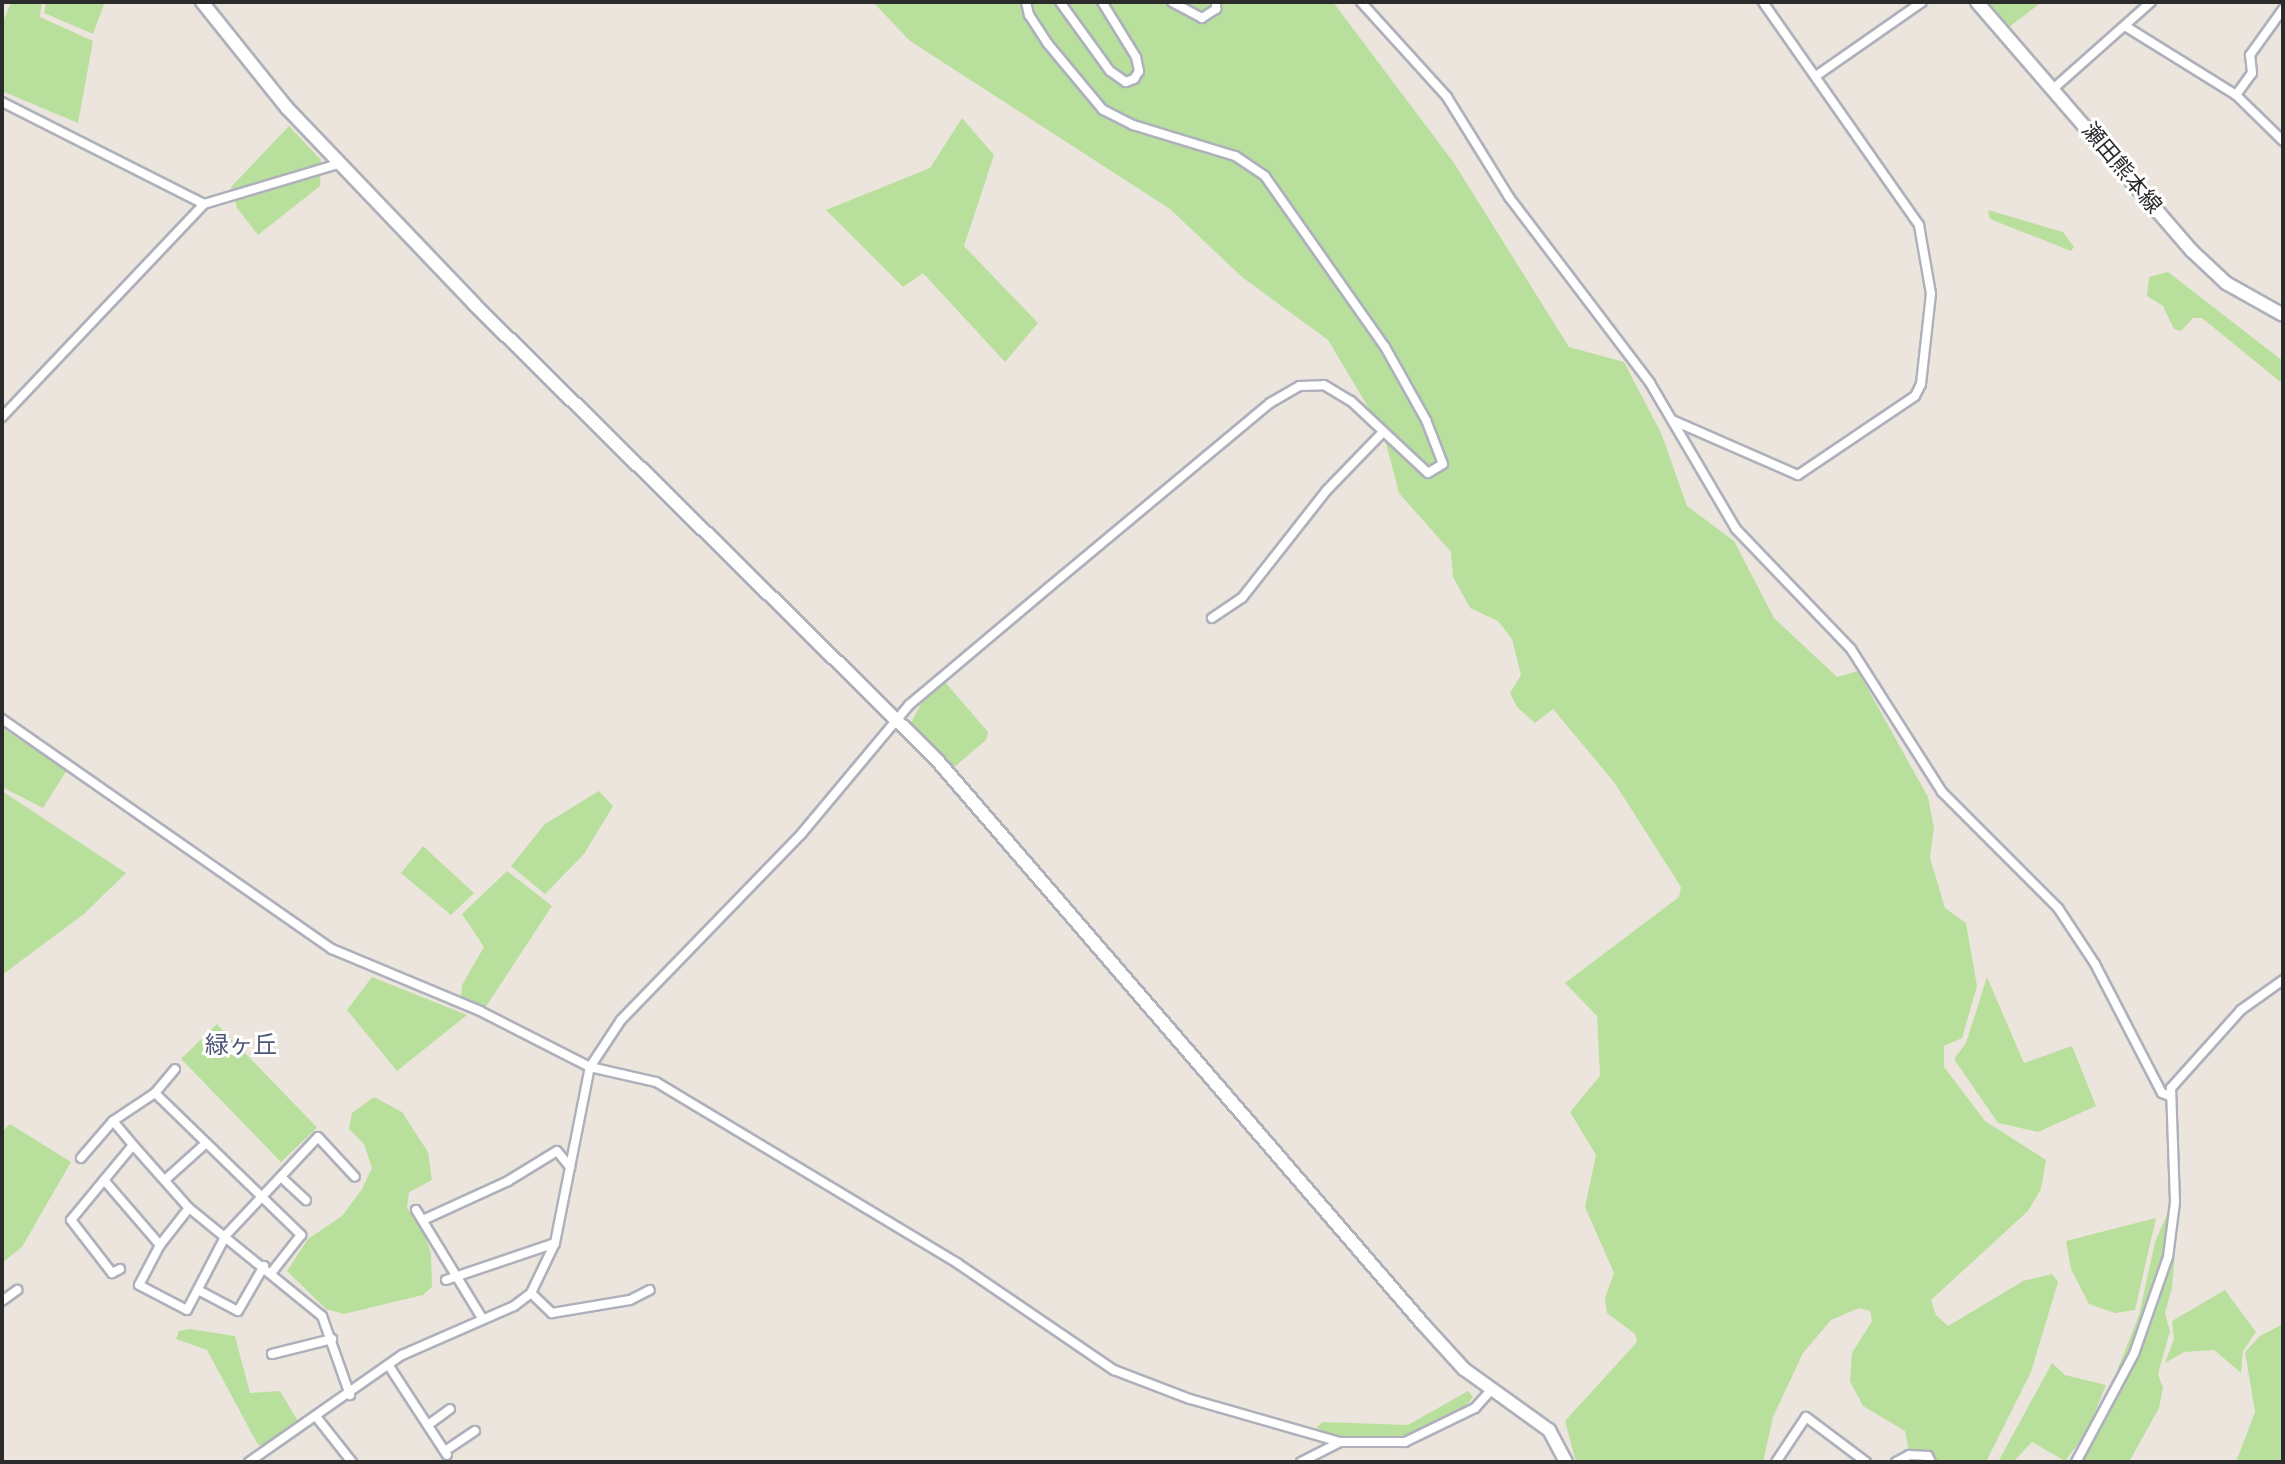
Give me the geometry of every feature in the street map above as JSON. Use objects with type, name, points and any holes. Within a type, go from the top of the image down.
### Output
[{"type":"street","points":[[202,2],[338,164],[937,760],[1423,1324],[1491,1390],[1549,1430],[1566,1462]]},
{"type":"street","points":[[249,1462],[318,1419],[423,1342],[514,1306],[531,1293],[555,1243],[590,1067],[621,1020],[802,833],[895,720],[1270,403],[1300,386],[1324,385],[1351,401],[1428,473],[1443,464],[1426,420],[1385,347],[1265,176],[1235,156],[1133,125],[1103,110],[1048,44],[1029,15],[1026,2]]},
{"type":"street","points":[[1060,2],[1110,71],[1126,82],[1134,79],[1139,71],[1136,57],[1102,2]]},
{"type":"street","points":[[1172,2],[1202,18],[1216,9],[1216,2]]},
{"type":"street","points":[[1361,2],[1447,97],[1509,197],[1650,383],[1736,529],[1851,649],[1942,792],[2058,908],[2095,964],[2162,1093],[2170,1096]]},
{"type":"street","points":[[1671,420],[1798,475],[1915,396],[1921,384],[1931,294],[1919,225],[1763,2]]},
{"type":"street","points":[[1816,76],[1922,2]]},
{"type":"street","name":"瀬田熊本線","points":[[1977,2],[2192,251],[2226,283],[2283,315]]},
{"type":"street","points":[[2053,89],[2151,2]]},
{"type":"street","points":[[2236,95],[2252,73],[2250,55],[2283,9]]},
{"type":"street","points":[[2125,26],[2236,95],[2283,141]]},
{"type":"street","points":[[2,102],[204,204]]},
{"type":"street","points":[[2,417],[204,204],[338,164]]},
{"type":"street","points":[[1212,618],[1242,598],[1327,490],[1383,432]]},
{"type":"street","points":[[2,719],[332,949],[480,1011],[590,1067],[656,1082],[957,1263],[1114,1370],[1190,1399],[1340,1442],[1405,1442],[1475,1408],[1491,1390]]},
{"type":"street","points":[[2076,1462],[2134,1354],[2168,1257],[2176,1170],[2170,1096],[2197,1054],[2241,1010],[2283,980]]},
{"type":"street","points":[[81,1158],[113,1121],[155,1093],[175,1069]]},
{"type":"street","points":[[155,1093],[204,1145],[301,1235],[272,1272]]},
{"type":"street","points":[[113,1121],[189,1208],[272,1272],[322,1316],[350,1395]]},
{"type":"street","points":[[189,1208],[160,1245],[139,1285],[187,1310],[226,1235],[258,1197],[318,1137],[355,1177]]},
{"type":"street","points":[[120,1269],[112,1273],[71,1220],[133,1145]]},
{"type":"street","points":[[165,1180],[204,1145]]},
{"type":"street","points":[[423,1220],[508,1181],[557,1151],[570,1167]]},
{"type":"street","points":[[281,1177],[306,1200]]},
{"type":"street","points":[[104,1180],[160,1245]]},
{"type":"street","points":[[416,1210],[459,1274],[482,1318]]},
{"type":"street","points":[[446,1280],[555,1243]]},
{"type":"street","points":[[198,1290],[238,1311],[264,1266]]},
{"type":"street","points":[[2,1301],[17,1290]]},
{"type":"street","points":[[531,1293],[552,1313],[630,1300],[650,1290]]},
{"type":"street","points":[[272,1354],[332,1339]]},
{"type":"street","points":[[389,1366],[446,1453],[475,1431]]},
{"type":"street","points":[[428,1425],[450,1409]]},
{"type":"street","points":[[1776,1462],[1806,1417],[1866,1462]]},
{"type":"street","points":[[318,1419],[352,1462]]},
{"type":"street","points":[[1301,1462],[1340,1442]]},
{"type":"street","points":[[1896,1462],[1909,1455],[1928,1456],[1931,1462]]},
{"type":"green space","points":[[11,2],[42,2],[40,17],[93,41],[78,123],[2,91],[2,25]]},
{"type":"green space","points":[[46,2],[105,2],[93,34],[44,13]]},
{"type":"green space","points":[[873,2],[1333,2],[1454,163],[1569,347],[1624,362],[1662,435],[1687,506],[1734,541],[1774,618],[1837,677],[1858,671],[1928,797],[1934,828],[1930,858],[1945,908],[1966,923],[1977,986],[1962,1038],[1944,1046],[1944,1067],[1985,1121],[2046,1160],[2041,1189],[2028,1211],[1931,1300],[1936,1315],[1948,1326],[2023,1281],[2052,1274],[2058,1282],[2031,1372],[1986,1462],[1911,1462],[1905,1431],[1863,1406],[1850,1381],[1852,1353],[1872,1321],[1870,1311],[1859,1308],[1831,1320],[1803,1353],[1773,1417],[1763,1462],[1576,1462],[1565,1421],[1637,1342],[1635,1334],[1607,1313],[1605,1298],[1614,1273],[1585,1207],[1596,1155],[1570,1112],[1600,1076],[1597,1016],[1565,983],[1679,897],[1681,887],[1614,782],[1553,709],[1535,723],[1517,707],[1510,693],[1521,675],[1512,639],[1498,621],[1470,608],[1453,577],[1451,552],[1399,493],[1383,432],[1328,340],[1242,277],[1170,209],[910,41]]},
{"type":"green space","points":[[1989,2],[2042,2],[2009,27]]},
{"type":"green space","points":[[962,118],[994,155],[964,246],[1038,323],[1005,362],[923,273],[903,287],[826,210],[930,168]]},
{"type":"green space","points":[[289,126],[321,160],[320,186],[258,235],[237,208],[231,187]]},
{"type":"green space","points":[[1988,210],[2063,232],[2074,247],[2071,251],[1990,219]]},
{"type":"green space","points":[[2168,272],[2283,361],[2283,384],[2202,318],[2193,318],[2181,331],[2174,329],[2163,306],[2147,296],[2149,277]]},
{"type":"green space","points":[[945,682],[988,732],[986,740],[952,769],[911,723],[921,704]]},
{"type":"green space","points":[[2,728],[67,770],[43,808],[2,787]]},
{"type":"green space","points":[[2,791],[126,873],[84,914],[2,975]]},
{"type":"green space","points":[[599,791],[613,806],[584,854],[545,894],[511,866],[545,824]]},
{"type":"green space","points":[[423,846],[474,893],[451,915],[401,873]]},
{"type":"green space","points":[[507,871],[552,906],[483,1011],[461,998],[462,985],[484,947],[462,914]]},
{"type":"green space","points":[[372,977],[467,1015],[397,1071],[347,1010]]},
{"type":"green space","points":[[1987,977],[2024,1063],[2072,1046],[2096,1106],[2038,1132],[1998,1123],[1954,1059],[1966,1043]]},
{"type":"green space","points":[[217,1024],[317,1128],[281,1162],[181,1059]]},
{"type":"green space","points":[[374,1097],[402,1112],[428,1152],[432,1180],[409,1192],[407,1208],[424,1232],[431,1254],[432,1287],[423,1295],[344,1314],[326,1309],[287,1271],[308,1239],[342,1216],[362,1189],[372,1168],[364,1144],[349,1129],[352,1113]]},
{"type":"green space","points":[[10,1124],[71,1162],[22,1247],[2,1263],[2,1132]]},
{"type":"green space","points":[[2169,1210],[2178,1217],[2172,1288],[2165,1313],[2170,1331],[2158,1374],[2163,1388],[2159,1408],[2129,1462],[2081,1462],[2139,1315],[2155,1242]]},
{"type":"green space","points":[[2156,1218],[2135,1310],[2115,1313],[2089,1304],[2071,1269],[2066,1241]]},
{"type":"green space","points":[[2225,1290],[2256,1332],[2243,1351],[2241,1373],[2214,1350],[2184,1352],[2165,1363],[2174,1339],[2172,1321]]},
{"type":"green space","points":[[2283,1324],[2283,1462],[2236,1462],[2255,1412],[2245,1352],[2260,1336]]},
{"type":"green space","points":[[189,1329],[235,1336],[250,1393],[280,1391],[299,1423],[264,1448],[257,1443],[207,1350],[176,1339],[179,1331]]},
{"type":"green space","points":[[2052,1363],[2065,1375],[2106,1385],[2087,1432],[2065,1461],[2032,1442],[2013,1462],[1998,1462]]},
{"type":"green space","points":[[1468,1391],[1473,1397],[1467,1405],[1402,1438],[1340,1437],[1316,1428],[1322,1422],[1408,1425]]},
{"type":"district","name":"緑ヶ丘","points":[[241,1046]]}]
